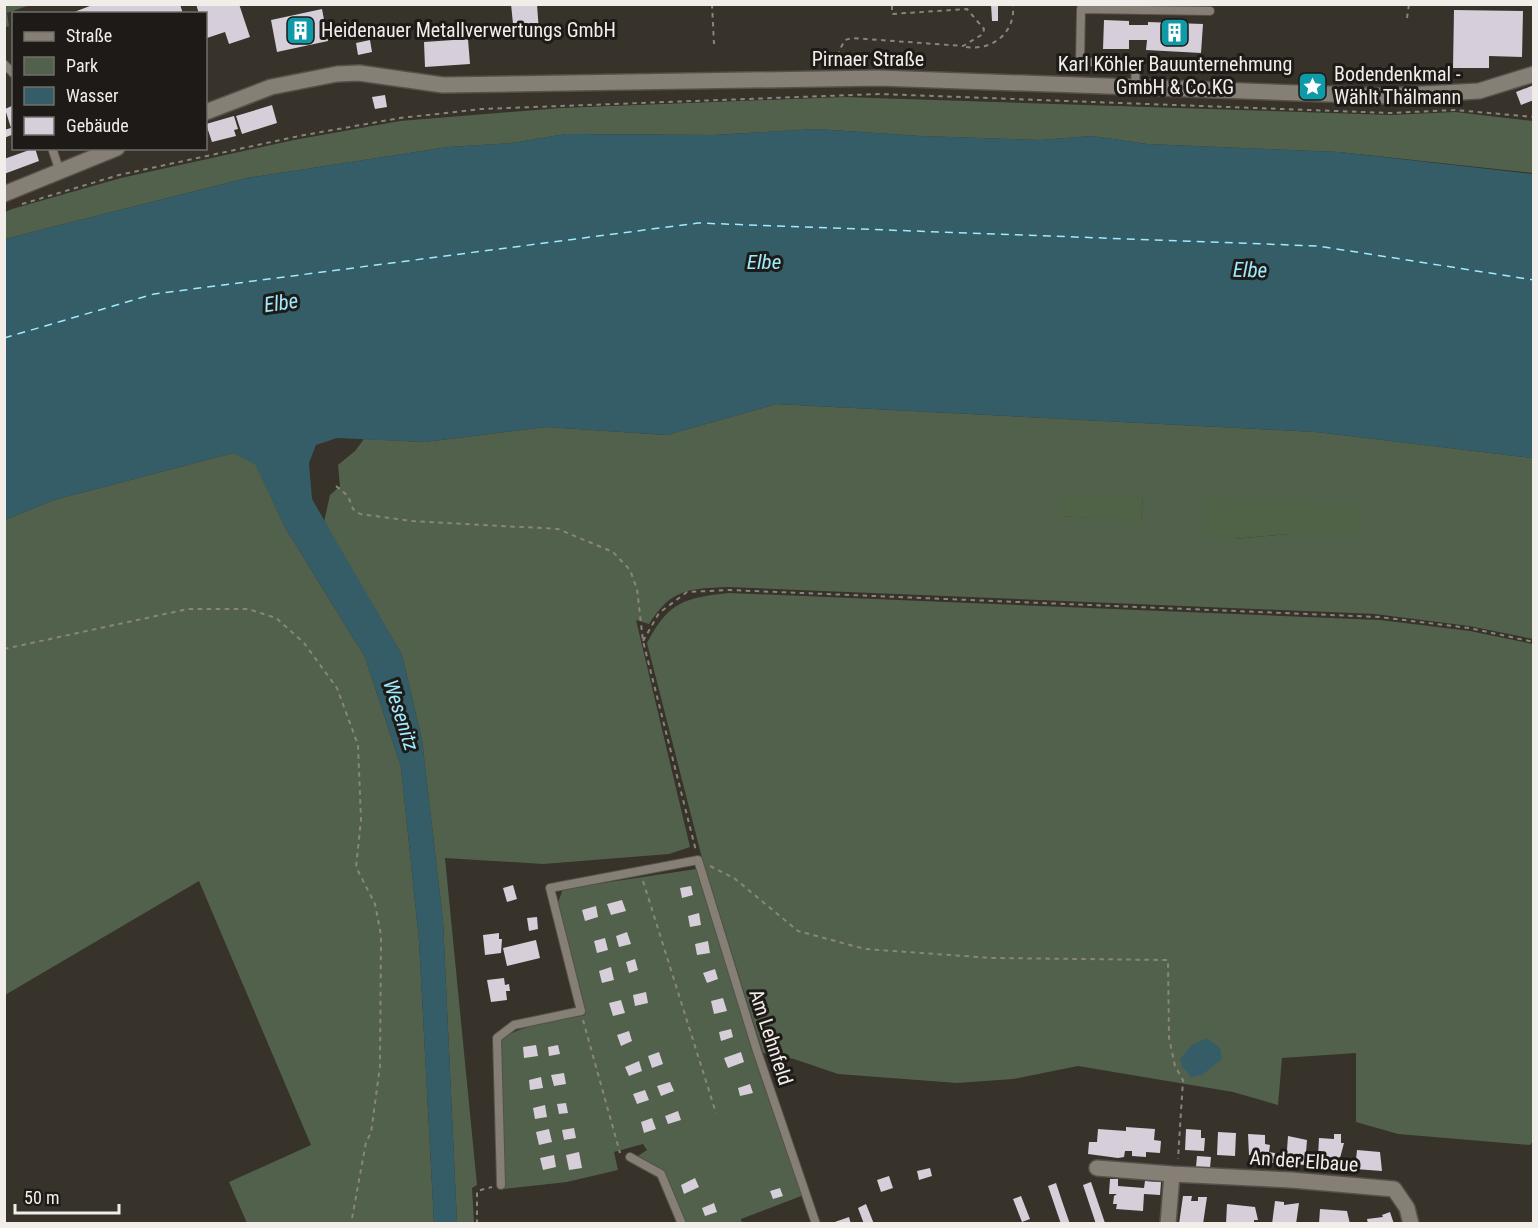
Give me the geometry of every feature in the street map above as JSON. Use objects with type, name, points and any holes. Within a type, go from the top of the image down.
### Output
[{"type":"street","name":"Pirnaer Straße","points":[[207,112],[271,87],[337,74],[359,73],[443,85],[502,86],[840,79],[1386,96],[1479,91],[1533,74]]},
{"type":"street","points":[[4,194],[112,150]]},
{"type":"street","name":"An der Elbaue","points":[[1097,1168],[1394,1189],[1407,1208],[1412,1224]]},
{"type":"street","points":[[1168,1224],[1175,1174]]},
{"type":"lane","points":[[1135,87],[1136,63],[1080,62],[1081,9],[1210,11]]},
{"type":"lane","points":[[53,150],[60,172]]},
{"type":"lane","points":[[501,1185],[497,1038],[514,1025],[581,1011],[550,888],[698,860]]},
{"type":"lane","name":"Am Lehnfeld","points":[[698,860],[757,1051],[816,1224]]},
{"type":"lane","points":[[630,1157],[661,1174],[682,1224]]},
{"type":"path","points":[[712,4],[714,44]]},
{"type":"path","points":[[892,4],[892,14],[967,9],[984,28],[978,39],[963,46]]},
{"type":"path","points":[[840,79],[839,51],[845,40],[852,38],[980,49],[1002,37],[1014,12],[1013,4]]},
{"type":"path","points":[[1407,18],[1409,4]]},
{"type":"path","points":[[22,204],[119,175],[351,126],[444,112],[562,104],[879,94],[1390,113],[1455,110],[1533,117]]},
{"type":"path","points":[[336,486],[348,496],[353,509],[360,514],[412,521],[558,529],[613,552],[630,570],[637,589],[643,641],[698,860],[734,878],[798,931],[865,949],[993,958],[1168,960],[1169,1038],[1174,1066],[1183,1080],[1175,1174]]},
{"type":"path","points":[[643,641],[659,613],[687,592],[729,590],[1379,617],[1469,628],[1533,642]]},
{"type":"path","points":[[4,649],[188,609],[248,609],[276,618],[304,644],[337,688],[358,746],[362,820],[356,867],[375,904],[381,935],[383,986],[381,1065],[371,1133],[366,1142],[351,1224]]},
{"type":"path","points":[[640,872],[717,1113]]},
{"type":"path","points":[[581,1011],[620,1156],[630,1157]]},
{"type":"path","points":[[477,1224],[477,1191],[501,1185]]},
{"type":"green space","points":[[5,4],[30,5],[7,13],[9,26],[5,27]]},
{"type":"green space","points":[[844,97],[1391,115],[1455,112],[1533,121],[1533,173],[1339,152],[1147,144],[1092,136],[1040,140],[920,136],[816,129],[714,135],[566,134],[512,143],[448,147],[247,178],[5,239],[5,212],[12,209],[121,178],[294,140],[400,121],[561,108]]},
{"type":"green space","points":[[776,404],[1316,432],[1533,458],[1533,639],[1469,626],[1375,614],[728,587],[692,590],[674,597],[657,612],[649,624],[636,620],[690,847],[669,854],[543,864],[445,858],[477,1185],[472,1188],[474,1223],[457,1223],[443,921],[422,740],[402,655],[324,522],[330,495],[340,486],[338,465],[355,451],[364,439],[424,442],[546,427],[667,435]],"holes":[[[1143,497],[1141,521],[1061,516]],[[1210,497],[1288,534],[1234,539]]]},
{"type":"green space","points":[[233,453],[255,463],[286,529],[365,657],[401,767],[419,940],[434,1223],[247,1223],[229,1182],[311,1145],[199,881],[5,995],[5,520],[54,500]]},
{"type":"green space","points":[[1064,494],[1143,497],[1141,522],[1060,516]]},
{"type":"green space","points":[[1209,497],[1358,506],[1360,533],[1288,534],[1234,539],[1198,535]]},
{"type":"green space","points":[[729,593],[1380,620],[1470,631],[1533,644],[1533,1141],[1530,1145],[1398,1134],[1356,1122],[1356,1053],[1282,1058],[1278,1105],[1233,1092],[1078,1066],[1013,1079],[957,1083],[838,1074],[794,1059],[763,1053],[702,858],[647,643],[663,618],[680,604],[701,597]]},
{"type":"green space","points":[[696,869],[753,1050],[804,1195],[741,1219],[742,1223],[687,1223],[663,1171],[638,1156],[647,1150],[643,1144],[614,1152],[618,1170],[567,1182],[504,1189],[500,1043],[506,1037],[526,1028],[585,1015],[557,905],[563,889]]},
{"type":"water","points":[[816,129],[920,136],[1040,140],[1092,136],[1147,144],[1339,152],[1533,174],[1533,458],[1316,432],[776,404],[667,435],[546,427],[424,442],[337,438],[316,445],[309,463],[312,499],[402,655],[422,740],[443,921],[457,1223],[434,1223],[419,940],[401,767],[365,657],[286,529],[255,464],[233,453],[54,500],[5,520],[5,239],[247,178],[448,147],[512,143],[566,134],[714,135]]},
{"type":"water","points":[[1207,1038],[1220,1048],[1222,1059],[1202,1075],[1191,1077],[1182,1066],[1180,1059],[1192,1045]]},
{"type":"building","points":[[95,4],[180,4],[182,12],[74,12]]},
{"type":"building","points":[[196,4],[239,4],[250,37],[229,44],[225,32],[207,38],[207,12],[198,12]]},
{"type":"building","points":[[511,4],[537,4],[539,32],[514,34]]},
{"type":"building","points":[[991,4],[998,4],[998,21],[992,21]]},
{"type":"building","name":"Heidenauer Metallverwertungs GmbH","points":[[322,9],[328,41],[277,52],[271,20]]},
{"type":"building","points":[[1454,10],[1523,11],[1522,57],[1489,56],[1489,68],[1453,68]]},
{"type":"building","name":"Karl Köhler Bauunternehmung GmbH & Co.KG","points":[[1104,20],[1129,21],[1129,25],[1148,25],[1148,22],[1203,24],[1201,53],[1146,50],[1147,40],[1129,40],[1129,49],[1103,49]]},
{"type":"building","points":[[468,39],[470,64],[425,67],[424,42]]},
{"type":"building","points":[[370,40],[372,52],[358,55],[356,43]]},
{"type":"building","points":[[1534,85],[1534,100],[1521,105],[1516,92]]},
{"type":"building","points":[[385,95],[387,107],[375,109],[372,97]]},
{"type":"building","points":[[272,105],[277,123],[242,134],[236,116]]},
{"type":"building","points":[[12,106],[12,135],[4,138],[4,130],[11,128],[5,109]]},
{"type":"building","points":[[234,116],[238,129],[234,130],[236,136],[212,142],[207,124]]},
{"type":"building","points":[[36,150],[39,161],[4,174],[4,159]]},
{"type":"building","points":[[513,885],[517,899],[507,902],[503,888]]},
{"type":"building","points":[[691,886],[693,895],[682,898],[680,888]]},
{"type":"building","points":[[622,900],[626,911],[611,915],[607,904]]},
{"type":"building","points":[[596,906],[598,917],[585,921],[582,910]]},
{"type":"building","points":[[699,913],[701,925],[690,927],[688,916]]},
{"type":"building","points":[[537,917],[538,929],[529,931],[527,918]]},
{"type":"building","points":[[627,932],[631,944],[619,947],[616,936]]},
{"type":"building","points":[[499,933],[499,939],[502,939],[501,953],[485,955],[483,935]]},
{"type":"building","points":[[605,938],[608,950],[597,953],[594,941]]},
{"type":"building","points":[[536,940],[540,958],[507,966],[503,948]]},
{"type":"building","points":[[708,941],[710,953],[697,955],[695,944]]},
{"type":"building","points":[[635,959],[638,970],[629,973],[626,962]]},
{"type":"building","points":[[611,967],[614,980],[602,983],[599,971]]},
{"type":"building","points":[[715,969],[718,979],[707,983],[703,973]]},
{"type":"building","points":[[504,978],[505,985],[509,984],[510,991],[506,991],[507,1000],[491,1002],[487,980]]},
{"type":"building","points":[[646,992],[648,1003],[635,1006],[633,995]]},
{"type":"building","points":[[723,998],[727,1011],[714,1014],[711,1001]]},
{"type":"building","points":[[621,1000],[625,1013],[613,1016],[609,1003]]},
{"type":"building","points":[[731,1029],[733,1037],[721,1041],[719,1032]]},
{"type":"building","points":[[629,1031],[632,1041],[621,1046],[617,1035]]},
{"type":"building","points":[[536,1045],[538,1056],[524,1058],[523,1047]]},
{"type":"building","points":[[558,1045],[560,1054],[549,1056],[548,1047]]},
{"type":"building","points":[[659,1052],[663,1064],[652,1068],[648,1056]]},
{"type":"building","points":[[741,1052],[744,1062],[728,1068],[724,1058]]},
{"type":"building","points":[[639,1061],[642,1071],[629,1076],[625,1067]]},
{"type":"building","points":[[564,1073],[566,1084],[554,1086],[551,1075]]},
{"type":"building","points":[[541,1077],[543,1088],[530,1090],[529,1080]]},
{"type":"building","points":[[670,1082],[674,1091],[661,1096],[657,1086]]},
{"type":"building","points":[[750,1084],[753,1093],[740,1096],[738,1088]]},
{"type":"building","points":[[645,1090],[649,1100],[637,1104],[633,1094]]},
{"type":"building","points":[[566,1103],[568,1113],[559,1114],[557,1104]]},
{"type":"building","points":[[545,1105],[547,1117],[535,1119],[533,1108]]},
{"type":"building","points":[[678,1111],[681,1120],[668,1124],[665,1116]]},
{"type":"building","points":[[652,1118],[656,1129],[644,1133],[641,1122]]},
{"type":"building","points":[[1126,1127],[1155,1129],[1154,1140],[1161,1141],[1160,1153],[1146,1152],[1146,1157],[1132,1156],[1132,1151],[1125,1151],[1124,1157],[1118,1158],[1088,1154],[1089,1142],[1097,1142],[1098,1129],[1126,1131]]},
{"type":"building","points":[[574,1128],[576,1138],[564,1140],[562,1130]]},
{"type":"building","points":[[549,1129],[552,1142],[539,1145],[536,1132]]},
{"type":"building","points":[[1186,1129],[1201,1130],[1201,1138],[1205,1138],[1204,1151],[1185,1150]]},
{"type":"building","points":[[1218,1132],[1236,1133],[1235,1156],[1217,1155]]},
{"type":"building","points":[[1248,1134],[1265,1135],[1265,1144],[1270,1145],[1269,1152],[1275,1153],[1274,1163],[1267,1163],[1267,1156],[1249,1155]]},
{"type":"building","points":[[1334,1134],[1341,1134],[1341,1143],[1344,1143],[1340,1158],[1318,1157],[1319,1138],[1334,1139]]},
{"type":"building","points":[[1288,1136],[1307,1140],[1305,1165],[1280,1163],[1281,1149],[1287,1150]]},
{"type":"building","points":[[1357,1150],[1380,1152],[1382,1171],[1355,1169]]},
{"type":"building","points":[[579,1152],[582,1168],[569,1170],[566,1155]]},
{"type":"building","points":[[554,1155],[556,1167],[543,1170],[540,1158]]},
{"type":"building","points":[[1197,1156],[1211,1157],[1210,1168],[1196,1167]]},
{"type":"building","points":[[930,1168],[932,1176],[919,1180],[917,1171]]},
{"type":"building","points":[[889,1176],[893,1188],[881,1192],[877,1180]]},
{"type":"building","points":[[695,1178],[699,1187],[684,1194],[681,1185]]},
{"type":"building","points":[[1110,1179],[1118,1179],[1118,1186],[1144,1188],[1145,1181],[1161,1182],[1160,1195],[1144,1194],[1143,1211],[1116,1209],[1117,1204],[1113,1204],[1114,1196],[1117,1194],[1109,1194]]},
{"type":"building","points":[[1091,1182],[1105,1223],[1102,1224],[1096,1224],[1083,1185]]},
{"type":"building","points":[[1056,1183],[1070,1224],[1061,1224],[1048,1186]]},
{"type":"building","points":[[780,1188],[783,1196],[773,1199],[770,1191]]},
{"type":"building","points":[[1021,1196],[1030,1219],[1022,1222],[1013,1199]]},
{"type":"building","points":[[1183,1196],[1192,1196],[1191,1201],[1198,1201],[1198,1197],[1207,1197],[1203,1224],[1179,1224]]},
{"type":"building","points":[[1275,1201],[1284,1202],[1284,1205],[1299,1203],[1296,1224],[1272,1224]]},
{"type":"building","points":[[714,1203],[717,1212],[705,1216],[702,1208]]},
{"type":"building","points":[[866,1204],[874,1224],[864,1224],[858,1208]]},
{"type":"building","points":[[1227,1204],[1255,1207],[1258,1220],[1254,1220],[1254,1224],[1226,1224]]},
{"type":"building","points":[[1320,1209],[1347,1211],[1350,1224],[1319,1224]]},
{"type":"building","points":[[1390,1212],[1394,1224],[1368,1224],[1367,1219],[1383,1217],[1382,1215]]},
{"type":"building","points":[[849,1217],[851,1224],[832,1224],[832,1223]]},
{"type":"ferry route","points":[[4,338],[154,294],[698,223],[1318,246],[1534,280]]},
{"type":"place","name":"Heidenauer Metallverwertungs GmbH","points":[[300,30]]},
{"type":"place","name":"Karl Köhler Bauunternehmung GmbH & Co.KG","points":[[1175,33]]},
{"type":"place","name":"Bodendenkmal - Wählt Thälmann","points":[[1313,86]]},
{"type":"water label","name":"Elbe","points":[[764,262]]},
{"type":"water label","name":"Elbe","points":[[1250,270]]},
{"type":"water label","name":"Elbe","points":[[281,303]]},
{"type":"water label","name":"Wesenitz","points":[[401,715]]}]
